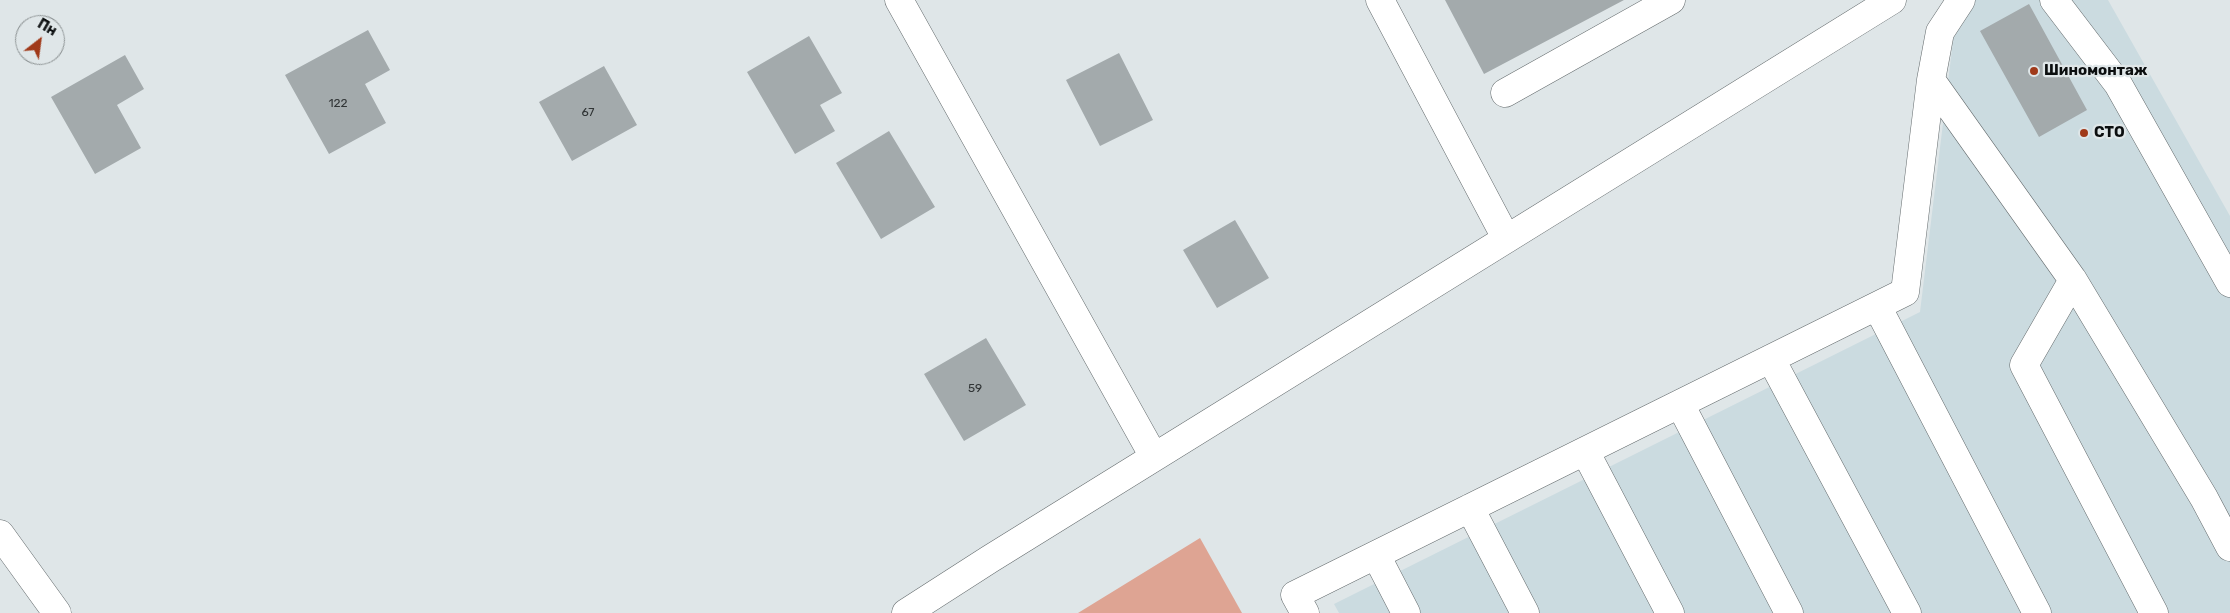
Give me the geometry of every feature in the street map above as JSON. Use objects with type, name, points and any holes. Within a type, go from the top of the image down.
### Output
[{"type":"street","points":[[899,0],[1154,457]]},
{"type":"street","points":[[1380,0],[1506,238]]},
{"type":"street","points":[[1505,93],[1671,0]]},
{"type":"street","points":[[906,613],[1506,238],[1892,0]]},
{"type":"street","points":[[1304,613],[1295,595],[1905,292],[1931,80],[1940,32],[1961,0]]},
{"type":"street","points":[[2054,0],[2118,84],[2230,283]]},
{"type":"street","points":[[1931,80],[2073,280],[2204,498],[2230,547]]},
{"type":"street","points":[[2073,280],[2024,365],[2154,613]]},
{"type":"street","points":[[1877,306],[2037,613]]},
{"type":"street","points":[[1771,359],[1907,613]]},
{"type":"street","points":[[1680,404],[1789,613]]},
{"type":"street","points":[[1585,451],[1670,613]]},
{"type":"street","points":[[1470,508],[1525,613]]},
{"type":"street","points":[[0,534],[57,613]]},
{"type":"street","points":[[1376,555],[1406,613]]},
{"type":"shaded area","points":[[1958,0],[2108,0],[2230,216],[2230,613],[1339,613],[1334,604],[1920,312]]},
{"type":"shaded area","points":[[1200,538],[1242,613],[1078,613]]},
{"type":"building","points":[[1445,0],[1624,0],[1484,74]]},
{"type":"building","name":"Шиномонтаж","points":[[2029,4],[2087,110],[2039,137],[1980,31]]},
{"type":"building","points":[[368,30],[390,70],[365,84],[386,123],[329,154],[285,75]]},
{"type":"building","points":[[809,36],[842,93],[820,105],[835,131],[795,154],[747,72]]},
{"type":"building","points":[[1119,53],[1153,120],[1100,146],[1066,80]]},
{"type":"building","points":[[125,55],[144,89],[117,105],[141,148],[95,174],[51,97]]},
{"type":"building","points":[[604,66],[637,125],[572,161],[539,102]]},
{"type":"building","points":[[889,131],[935,207],[881,239],[836,163]]},
{"type":"building","points":[[1235,220],[1269,278],[1217,308],[1183,250]]},
{"type":"building","points":[[986,338],[1026,405],[964,441],[924,374]]},
{"type":"place","name":"Шиномонтаж","points":[[2034,71]]},
{"type":"place","name":"СТО","points":[[2084,133]]}]
